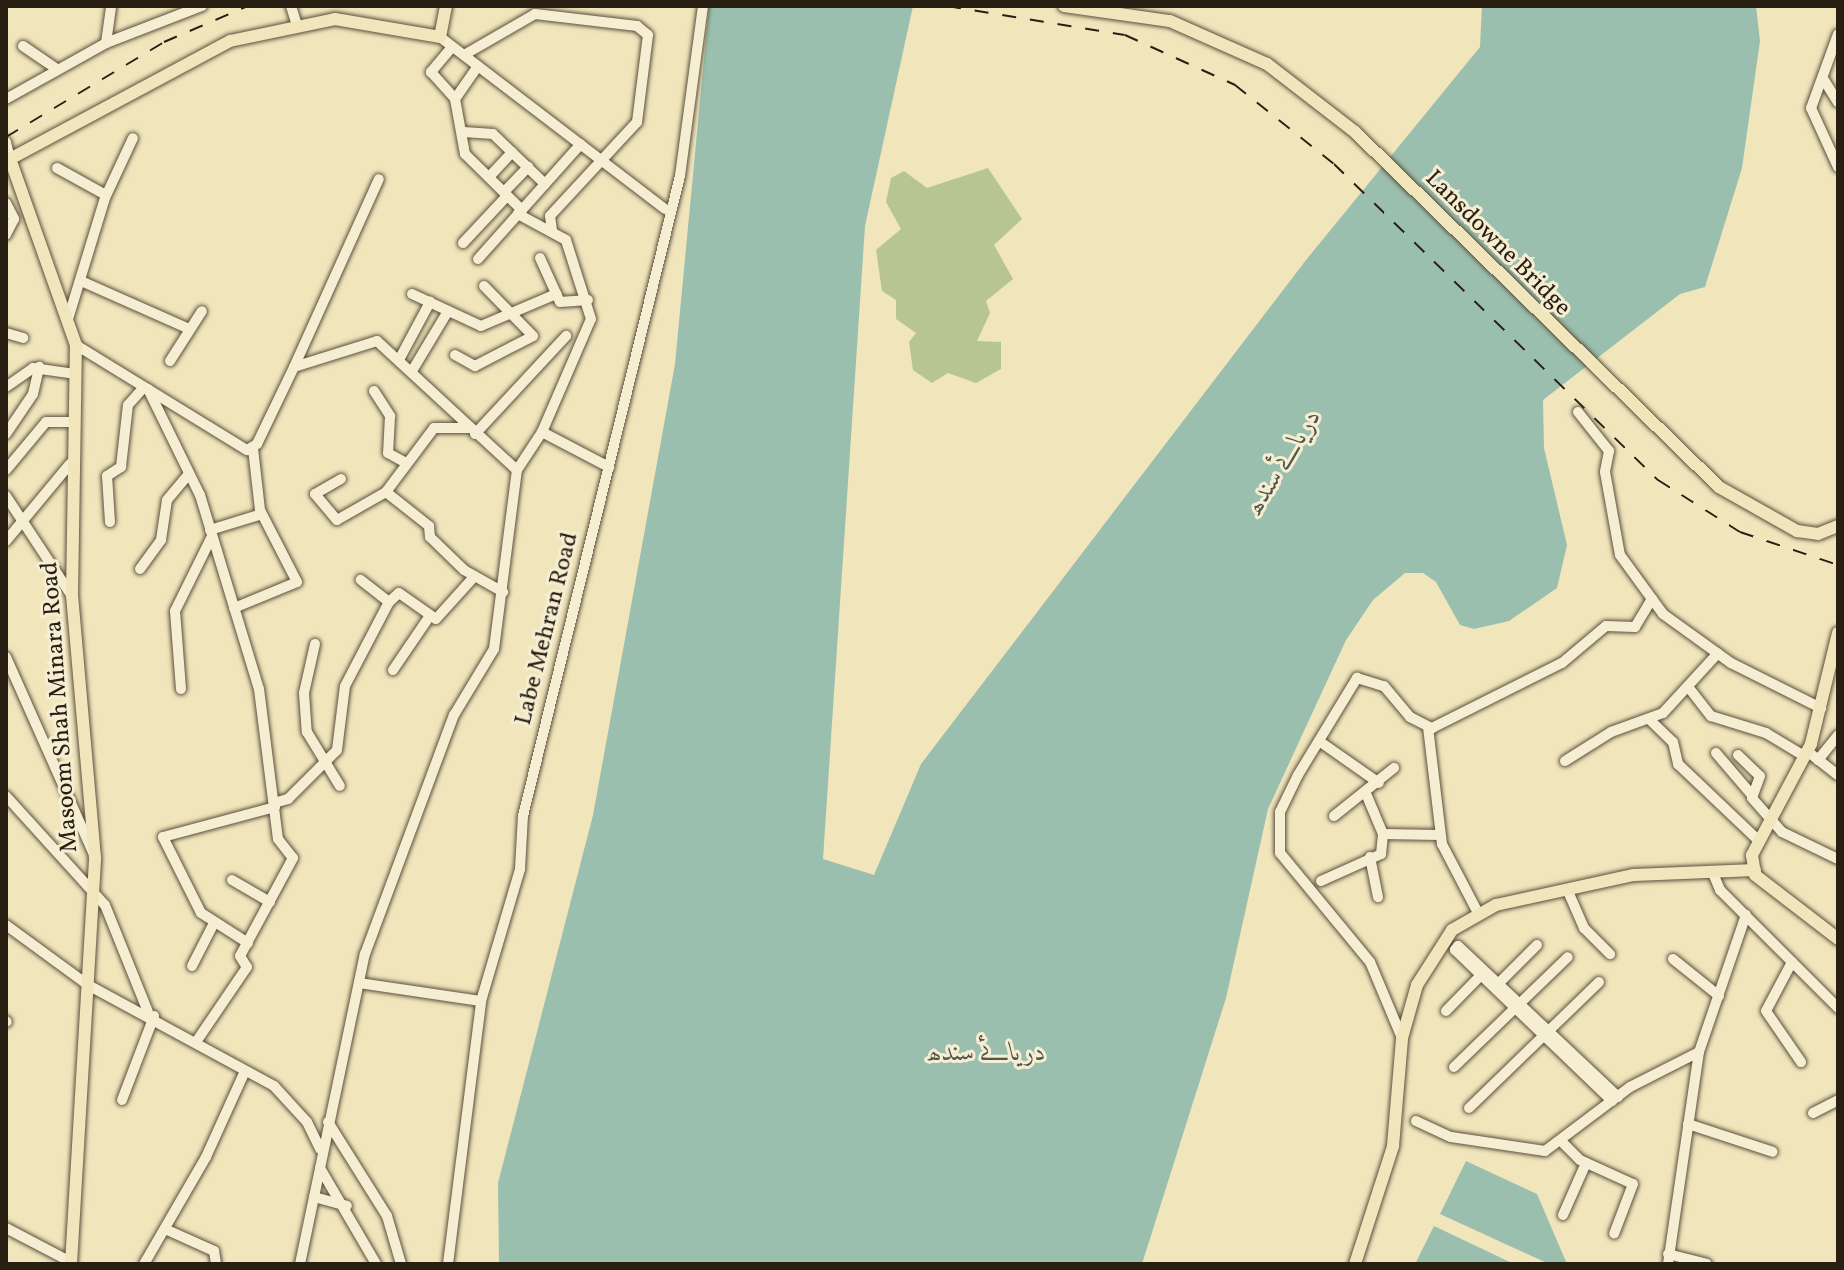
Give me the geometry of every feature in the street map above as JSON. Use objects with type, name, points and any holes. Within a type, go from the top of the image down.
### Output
[{"type":"main road","points":[[10,159],[230,41],[296,22],[335,19],[440,37],[446,6]]},
{"type":"main road","name":"Lansdowne Bridge","points":[[1064,6],[1170,21],[1210,36],[1267,64],[1355,132],[1609,386],[1719,487],[1797,531],[1818,534],[1838,526]]},
{"type":"main road","name":"Masoom Shah Minara Road","points":[[10,159],[76,345],[70,464],[72,596],[95,858],[71,1263]]},
{"type":"main road","points":[[1755,870],[1757,839],[1768,817],[1810,756],[1838,633]]},
{"type":"main road","points":[[1355,1264],[1393,1146],[1402,1038],[1435,952],[1478,913],[1634,875],[1755,870],[1838,939]]},
{"type":"street","points":[[106,43],[111,6]]},
{"type":"street","points":[[6,99],[106,43],[202,6]]},
{"type":"street","points":[[291,6],[296,22]]},
{"type":"street","name":"Labe Mehran Road","points":[[448,1264],[481,1001],[520,869],[523,816],[680,176],[703,6]]},
{"type":"street","points":[[464,55],[538,10],[637,26],[648,35],[637,122],[599,158],[550,216],[552,231]]},
{"type":"street","points":[[1838,34],[1824,80],[1811,108],[1838,167]]},
{"type":"street","points":[[440,37],[665,209]]},
{"type":"street","points":[[23,46],[58,70]]},
{"type":"street","points":[[300,1264],[320,1168],[320,1149],[359,983],[454,715],[494,649],[517,470],[542,432],[587,335],[588,300],[569,245],[520,212],[465,154],[464,132],[455,99],[431,72],[452,47]]},
{"type":"street","points":[[455,99],[478,66]]},
{"type":"street","points":[[1824,80],[1838,102]]},
{"type":"street","points":[[464,132],[493,134],[545,184]]},
{"type":"street","points":[[68,319],[106,195],[133,138]]},
{"type":"street","points":[[6,142],[10,159]]},
{"type":"street","points":[[478,259],[581,144]]},
{"type":"street","points":[[489,177],[512,152]]},
{"type":"street","points":[[463,243],[528,167]]},
{"type":"street","points":[[57,168],[106,195]]},
{"type":"street","points":[[234,608],[297,582],[262,514],[253,449],[294,367],[379,179]]},
{"type":"street","points":[[6,235],[14,219],[6,200],[21,190]]},
{"type":"street","points":[[540,258],[556,294],[565,305],[588,300]]},
{"type":"street","points":[[81,281],[187,328]]},
{"type":"street","points":[[455,355],[475,366],[519,349],[533,336],[484,286]]},
{"type":"street","points":[[412,294],[481,326],[556,294]]},
{"type":"street","points":[[400,358],[430,302]]},
{"type":"street","points":[[170,361],[187,328],[202,311]]},
{"type":"street","points":[[412,371],[448,311]]},
{"type":"street","points":[[6,333],[23,338]]},
{"type":"street","points":[[341,479],[315,494],[329,518],[358,513],[386,492],[434,428],[472,431],[566,336]]},
{"type":"street","points":[[294,367],[368,340],[400,358],[472,431],[517,470]]},
{"type":"street","points":[[76,345],[253,449]]},
{"type":"street","points":[[6,434],[33,394],[39,367]]},
{"type":"street","points":[[6,387],[39,367],[75,374]]},
{"type":"street","points":[[146,388],[189,474],[211,533],[259,689],[278,839],[293,858],[240,956],[247,967],[196,1042]]},
{"type":"street","points":[[110,522],[107,476],[121,467],[128,405],[146,388]]},
{"type":"street","points":[[374,391],[390,416],[388,453],[406,463]]},
{"type":"street","points":[[1578,412],[1608,447],[1608,496],[1620,555],[1652,599],[1718,653],[1821,708]]},
{"type":"street","points":[[6,470],[46,422],[72,422]]},
{"type":"street","points":[[542,432],[609,467]]},
{"type":"street","points":[[6,541],[70,464]]},
{"type":"street","points":[[140,569],[161,540],[167,500],[189,474]]},
{"type":"street","points":[[386,492],[474,577],[503,592]]},
{"type":"street","points":[[6,496],[72,596]]},
{"type":"street","points":[[181,689],[175,611],[211,533],[262,514]]},
{"type":"street","points":[[393,670],[429,617],[442,614],[474,577]]},
{"type":"street","points":[[361,580],[389,602]]},
{"type":"street","points":[[248,943],[201,913],[163,837],[274,805],[325,765],[337,750],[345,686],[389,602],[399,593],[429,617]]},
{"type":"street","points":[[1428,727],[1562,663],[1606,626],[1635,627],[1652,599]]},
{"type":"street","points":[[315,644],[304,714],[325,765],[340,786]]},
{"type":"street","points":[[1565,761],[1611,732],[1651,721],[1689,688],[1718,653]]},
{"type":"street","points":[[6,657],[95,858]]},
{"type":"street","points":[[1402,1038],[1370,962],[1280,853],[1284,798],[1362,677],[1384,686],[1428,727],[1440,835],[1478,913]]},
{"type":"street","points":[[1689,688],[1711,716],[1766,733],[1838,775]]},
{"type":"street","points":[[1651,721],[1673,742],[1678,764],[1757,839]]},
{"type":"street","points":[[1810,756],[1838,735]]},
{"type":"street","points":[[1319,741],[1379,783]]},
{"type":"street","points":[[1716,753],[1768,817],[1793,842],[1838,859]]},
{"type":"street","points":[[1738,755],[1760,776],[1751,794]]},
{"type":"street","points":[[1334,816],[1367,796],[1394,768]]},
{"type":"street","points":[[6,796],[93,888],[135,966],[151,1014],[122,1100]]},
{"type":"street","points":[[1321,881],[1381,854],[1383,834],[1367,796]]},
{"type":"street","points":[[1383,834],[1440,835]]},
{"type":"street","points":[[1370,857],[1378,897]]},
{"type":"street","points":[[1712,871],[1716,885],[1838,1008]]},
{"type":"street","points":[[232,880],[270,902]]},
{"type":"street","points":[[1567,889],[1584,928],[1610,954]]},
{"type":"street","points":[[1707,1264],[1668,1259],[1699,1052],[1746,915]]},
{"type":"street","points":[[192,966],[214,923]]},
{"type":"street","points":[[7,927],[88,985],[151,1014],[291,1103],[320,1149]]},
{"type":"street","points":[[1496,986],[1537,945]]},
{"type":"street","points":[[1496,986],[1481,975],[1458,946],[1615,1099]]},
{"type":"street","points":[[1454,1067],[1568,957]]},
{"type":"street","points":[[1673,959],[1719,996]]},
{"type":"street","points":[[1792,962],[1766,1011],[1801,1062]]},
{"type":"street","points":[[1446,1011],[1481,975]]},
{"type":"street","points":[[1469,1108],[1599,982]]},
{"type":"street","points":[[359,983],[481,1001]]},
{"type":"street","points":[[1416,1121],[1451,1137],[1545,1151],[1563,1143],[1615,1099],[1699,1052]]},
{"type":"street","points":[[144,1264],[245,1071]]},
{"type":"street","points":[[1813,1113],[1838,1100]]},
{"type":"street","points":[[328,1122],[387,1216],[401,1264]]},
{"type":"street","points":[[1688,1124],[1773,1152]]},
{"type":"street","points":[[1563,1143],[1586,1163],[1633,1184],[1614,1234]]},
{"type":"street","points":[[1563,1215],[1586,1163]]},
{"type":"street","points":[[320,1168],[348,1206],[376,1264]]},
{"type":"street","points":[[314,1197],[348,1206]]},
{"type":"street","points":[[6,1229],[71,1263]]},
{"type":"street","points":[[165,1229],[214,1251],[216,1264]]},
{"type":"green space","points":[[988,168],[1022,219],[994,245],[1013,279],[986,301],[990,313],[977,341],[1001,342],[1001,369],[976,383],[948,373],[932,383],[913,370],[909,342],[916,333],[896,319],[896,300],[882,291],[876,250],[901,229],[886,202],[891,178],[904,171],[927,188]]},
{"type":"water","name":"دریائے سندھ","points":[[709,6],[913,6],[865,226],[823,859],[874,875],[921,764],[1306,260],[1480,47],[1482,6],[1756,6],[1760,41],[1742,168],[1705,287],[1680,294],[1543,400],[1544,448],[1567,545],[1557,588],[1509,621],[1474,629],[1460,625],[1436,582],[1423,573],[1405,573],[1373,600],[1346,640],[1268,809],[1226,998],[1142,1264],[499,1264],[498,1183],[593,815],[675,364]]},
{"type":"water","points":[[1466,1161],[1537,1194],[1567,1264],[1549,1264],[1440,1214]]},
{"type":"water","points":[[1434,1226],[1514,1264],[1415,1264]]},
{"type":"railway","points":[[6,137],[164,42],[248,6]]},
{"type":"railway","points":[[947,6],[1125,35],[1235,85],[1334,164],[1658,480],[1740,532],[1838,565]]}]
